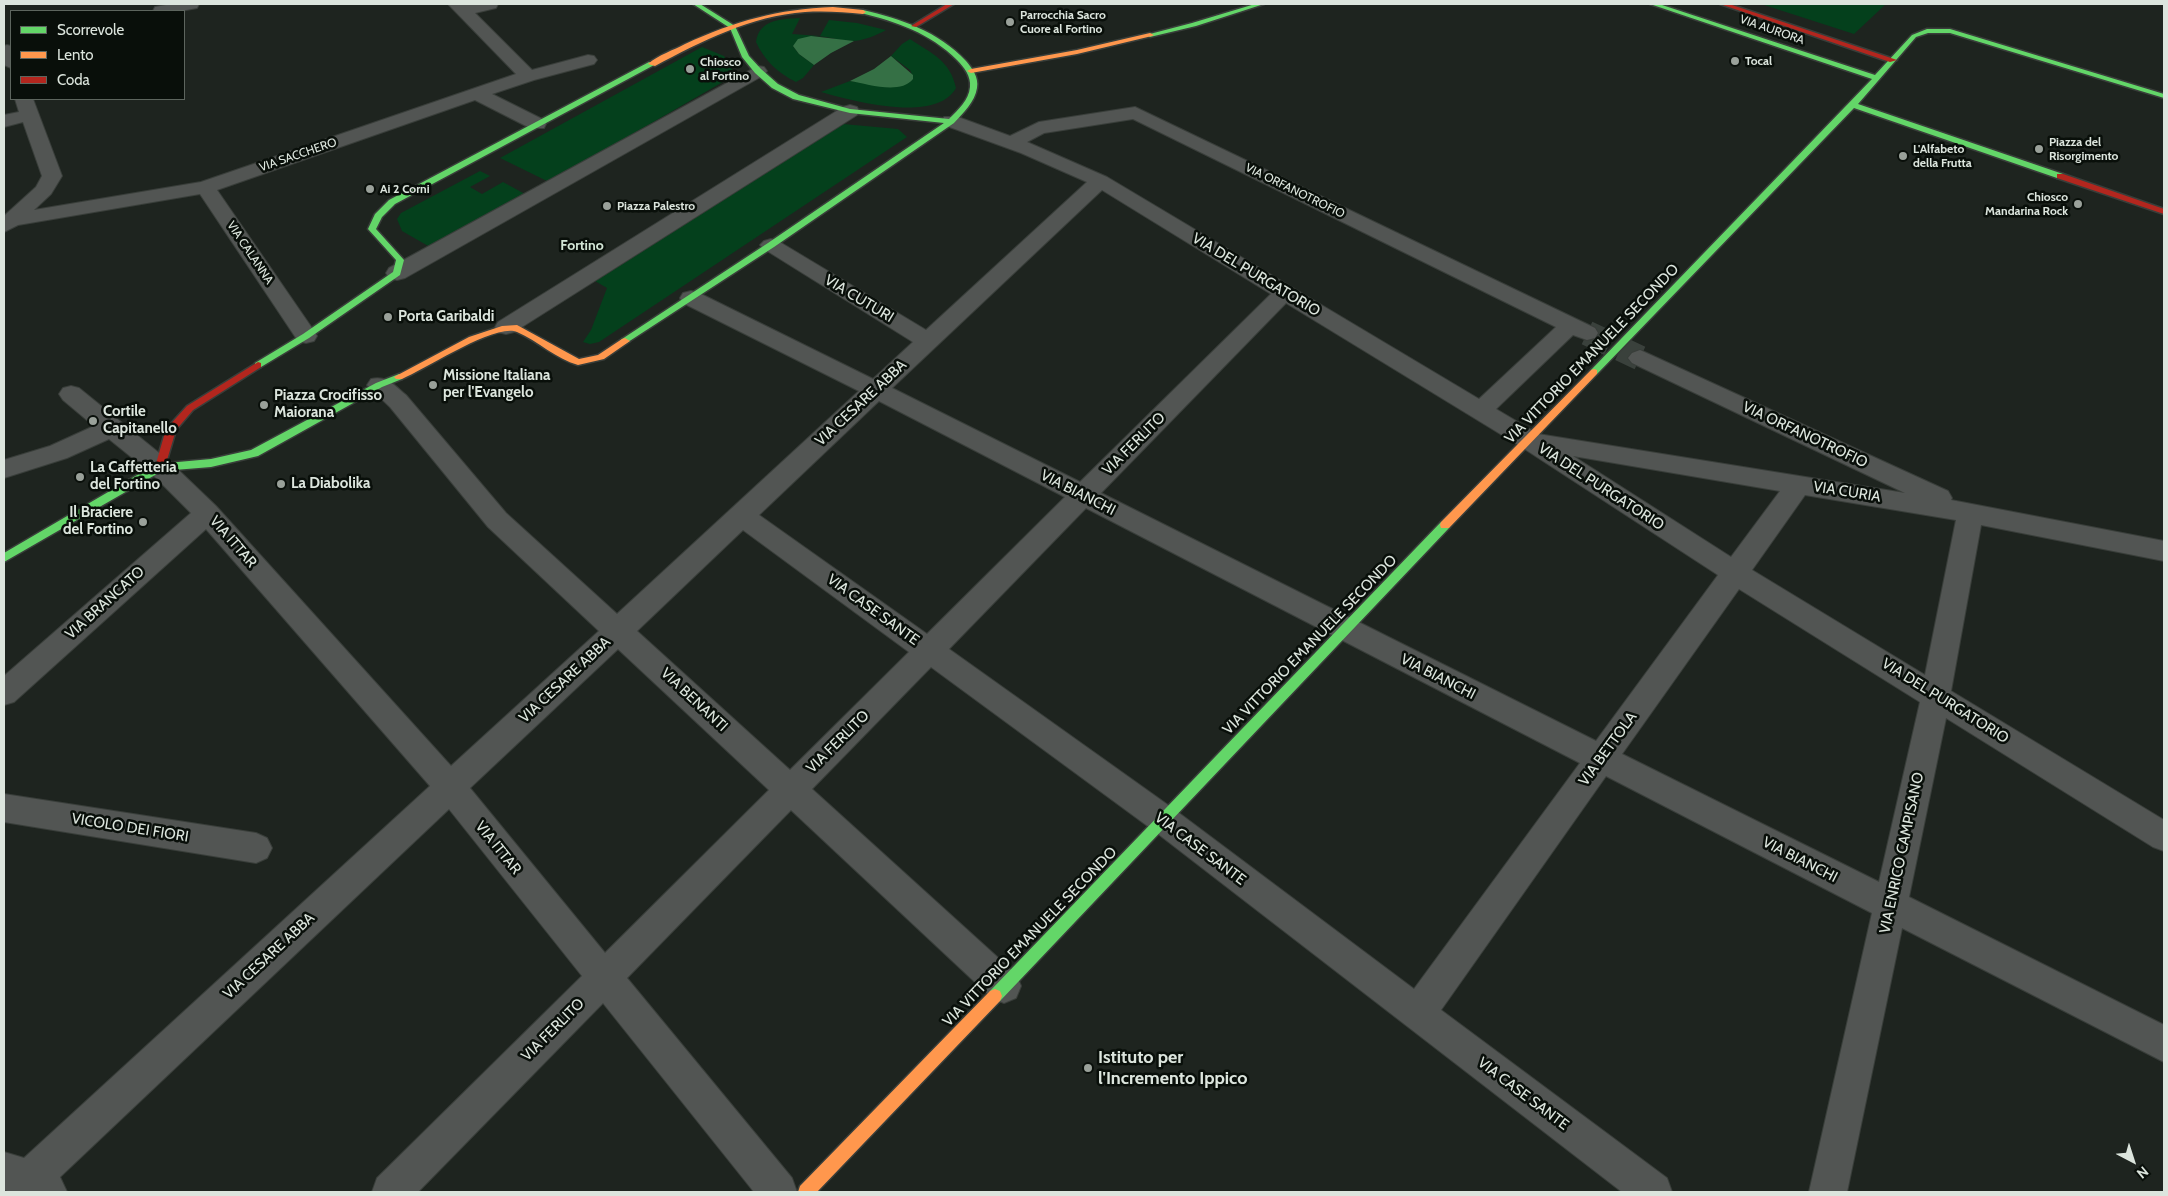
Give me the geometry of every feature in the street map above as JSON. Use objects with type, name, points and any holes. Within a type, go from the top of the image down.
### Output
[{"type":"main road","points":[[696,4],[733,27],[746,57],[758,71],[776,86],[796,97],[850,111],[951,121]]},
{"type":"main road","points":[[914,26],[951,4]]},
{"type":"main road","points":[[971,71],[1076,52],[1194,25],[1260,4]]},
{"type":"main road","name":"VIA AURORA","points":[[1723,4],[1893,60]]},
{"type":"main road","name":"VIA AURORA","points":[[1660,5],[1876,78]]},
{"type":"main road","points":[[4,558],[160,467],[211,463],[254,453],[388,393],[413,372],[483,334],[506,327],[517,328],[578,362],[601,357],[691,298],[780,251],[951,121],[971,99],[974,87],[971,71],[954,52],[914,26],[874,16],[815,6],[776,13],[733,27],[693,43],[529,120],[383,209],[375,219],[372,229],[400,260],[397,273],[300,327],[190,408],[171,429],[160,467]]},
{"type":"main road","name":"VIA VITTORIO EMANUELE SECONDO","points":[[806,1192],[1164,820],[1344,629],[1839,121],[1914,36],[1922,31],[1950,31],[2164,96]]},
{"type":"main road","points":[[1853,104],[2164,212]]},
{"type":"street","points":[[165,10],[190,4]]},
{"type":"street","points":[[460,8],[490,4]]},
{"type":"street","points":[[460,8],[528,76]]},
{"type":"street","name":"VIA SACCHERO","points":[[8,223],[206,187],[528,76],[588,60]]},
{"type":"street","points":[[397,273],[758,71]]},
{"type":"street","points":[[477,94],[529,120]]},
{"type":"street","points":[[4,121],[26,107],[52,176],[44,190],[8,223]]},
{"type":"street","points":[[506,327],[850,111]]},
{"type":"street","name":"VIA ORFANOTROFIO","points":[[1011,143],[1039,128],[1135,113],[1579,329],[1480,411]]},
{"type":"street","name":"VIA DEL PURGATORIO","points":[[951,121],[1011,143],[1100,180],[1529,440],[1735,573],[1936,694],[2164,837]]},
{"type":"street","name":"VIA CESARE ABBA","points":[[27,1181],[1100,180]]},
{"type":"street","name":"VIA CALANNA","points":[[206,187],[300,327]]},
{"type":"street","name":"VIA CUTURI","points":[[780,251],[928,341]]},
{"type":"street","name":"VIA FERLITO","points":[[391,1192],[1285,292]]},
{"type":"street","name":"VIA BIANCHI","points":[[691,298],[876,390],[2164,1044]]},
{"type":"street","name":"VIA ORFANOTROFIO","points":[[1640,358],[1970,512]]},
{"type":"street","name":"VIA BENANTI","points":[[388,393],[497,520],[1004,986]]},
{"type":"street","name":"VIA ITTAR","points":[[71,394],[160,467],[207,513],[450,787],[778,1192]]},
{"type":"street","points":[[4,469],[62,452],[86,442],[110,427]]},
{"type":"street","name":"VIA CURIA","points":[[1529,440],[1970,512],[2164,551]]},
{"type":"street","name":"VIA BETTOLA","points":[[1418,1014],[1799,484]]},
{"type":"street","name":"VIA ENRICO CAMPISANO","points":[[1828,1192],[1936,694],[1970,512]]},
{"type":"street","name":"VIA BRANCATO","points":[[4,693],[207,513]]},
{"type":"street","name":"VIA CASE SANTE","points":[[741,515],[1164,820],[1653,1192]]},
{"type":"street","name":"VICOLO DEI FIORI","points":[[4,808],[256,848]]},
{"type":"shaded area","points":[[1761,4],[1886,4],[1854,34]]},
{"type":"shaded area","points":[[800,18],[792,34],[820,36],[809,37],[793,46],[799,54],[814,65],[803,78],[796,82],[772,65],[763,55],[756,42],[758,34],[766,25],[779,20]]},
{"type":"shaded area","points":[[829,20],[857,23],[886,30],[856,41],[820,36]]},
{"type":"shaded area","points":[[811,36],[854,41],[831,53],[814,65],[799,54],[793,46],[798,39]]},
{"type":"shaded area","points":[[910,39],[945,64],[956,88],[946,99],[931,105],[893,107],[821,92],[850,81],[896,87],[911,81],[913,77],[910,70],[891,56],[902,44]]},
{"type":"shaded area","points":[[702,47],[724,56],[735,75],[549,182],[500,158]]},
{"type":"shaded area","points":[[891,56],[913,75],[913,79],[907,84],[883,87],[850,81],[874,69]]},
{"type":"shaded area","points":[[843,124],[898,129],[907,137],[599,342],[590,344],[583,342],[591,330],[607,288],[595,281]]},
{"type":"shaded area","points":[[480,171],[490,176],[470,187],[482,194],[503,182],[525,194],[430,247],[402,231],[397,219],[401,213]]},
{"type":"tunnel","points":[[1587,333],[1640,358]]},
{"type":"traffic: fast","points":[[696,4],[733,27],[746,57],[758,71],[775,86],[796,97],[850,111],[951,121]]},
{"type":"traffic: fast","points":[[1150,35],[1194,25],[1261,4]]},
{"type":"traffic: fast","points":[[1653,4],[1876,78]]},
{"type":"traffic: fast","points":[[625,341],[771,245],[951,121],[967,104],[974,89],[972,75],[963,62],[948,48],[914,27],[863,12]]},
{"type":"traffic: fast","points":[[2060,176],[1853,105],[1914,36],[1927,31],[1950,31],[2164,96]]},
{"type":"traffic: fast","points":[[258,365],[306,336],[397,273],[400,260],[372,229],[378,216],[392,202],[652,64]]},
{"type":"traffic: fast","points":[[1594,372],[1853,105]]},
{"type":"traffic: fast","points":[[4,558],[160,467],[211,463],[254,453],[379,385],[399,377]]},
{"type":"traffic: fast","points":[[995,996],[1445,525]]},
{"type":"traffic: slow","points":[[652,64],[704,38],[753,20],[804,10],[863,12]]},
{"type":"traffic: slow","points":[[971,71],[1077,52],[1150,35]]},
{"type":"traffic: slow","points":[[399,377],[472,339],[502,329],[517,328],[578,362],[601,357],[625,341]]},
{"type":"traffic: slow","points":[[1445,525],[1594,372]]},
{"type":"traffic: slow","points":[[806,1192],[995,996]]},
{"type":"traffic: jam","points":[[914,26],[951,4]]},
{"type":"traffic: jam","points":[[1723,4],[1893,60]]},
{"type":"traffic: jam","points":[[2060,176],[2164,212]]},
{"type":"traffic: jam","points":[[160,467],[171,429],[190,408],[258,365]]},
{"type":"place","name":"Parrocchia Sacro Cuore al Fortino","points":[[1010,22]]},
{"type":"place","name":"Tocal","points":[[1735,61]]},
{"type":"place","name":"Chiosco al Fortino","points":[[690,69]]},
{"type":"place","name":"Piazza del Risorgimento","points":[[2039,149]]},
{"type":"place","name":"L'Alfabeto della Frutta","points":[[1903,156]]},
{"type":"place","name":"Ai 2 Corni","points":[[370,189]]},
{"type":"place","name":"Chiosco Mandarina Rock","points":[[2078,204]]},
{"type":"place","name":"Piazza Palestro","points":[[607,206]]},
{"type":"place","name":"Porta Garibaldi","points":[[388,317]]},
{"type":"place","name":"Missione Italiana per l'Evangelo","points":[[433,385]]},
{"type":"place","name":"Piazza Crocifisso Maiorana","points":[[264,405]]},
{"type":"place","name":"Cortile Capitanello","points":[[93,421]]},
{"type":"place","name":"La Caffetteria del Fortino","points":[[80,477]]},
{"type":"place","name":"La Diabolika","points":[[281,484]]},
{"type":"place","name":"Il Braciere del Fortino","points":[[143,522]]},
{"type":"place","name":"Istituto per l'Incremento Ippico","points":[[1088,1068]]},
{"type":"district","name":"Fortino","points":[[582,246]]}]
